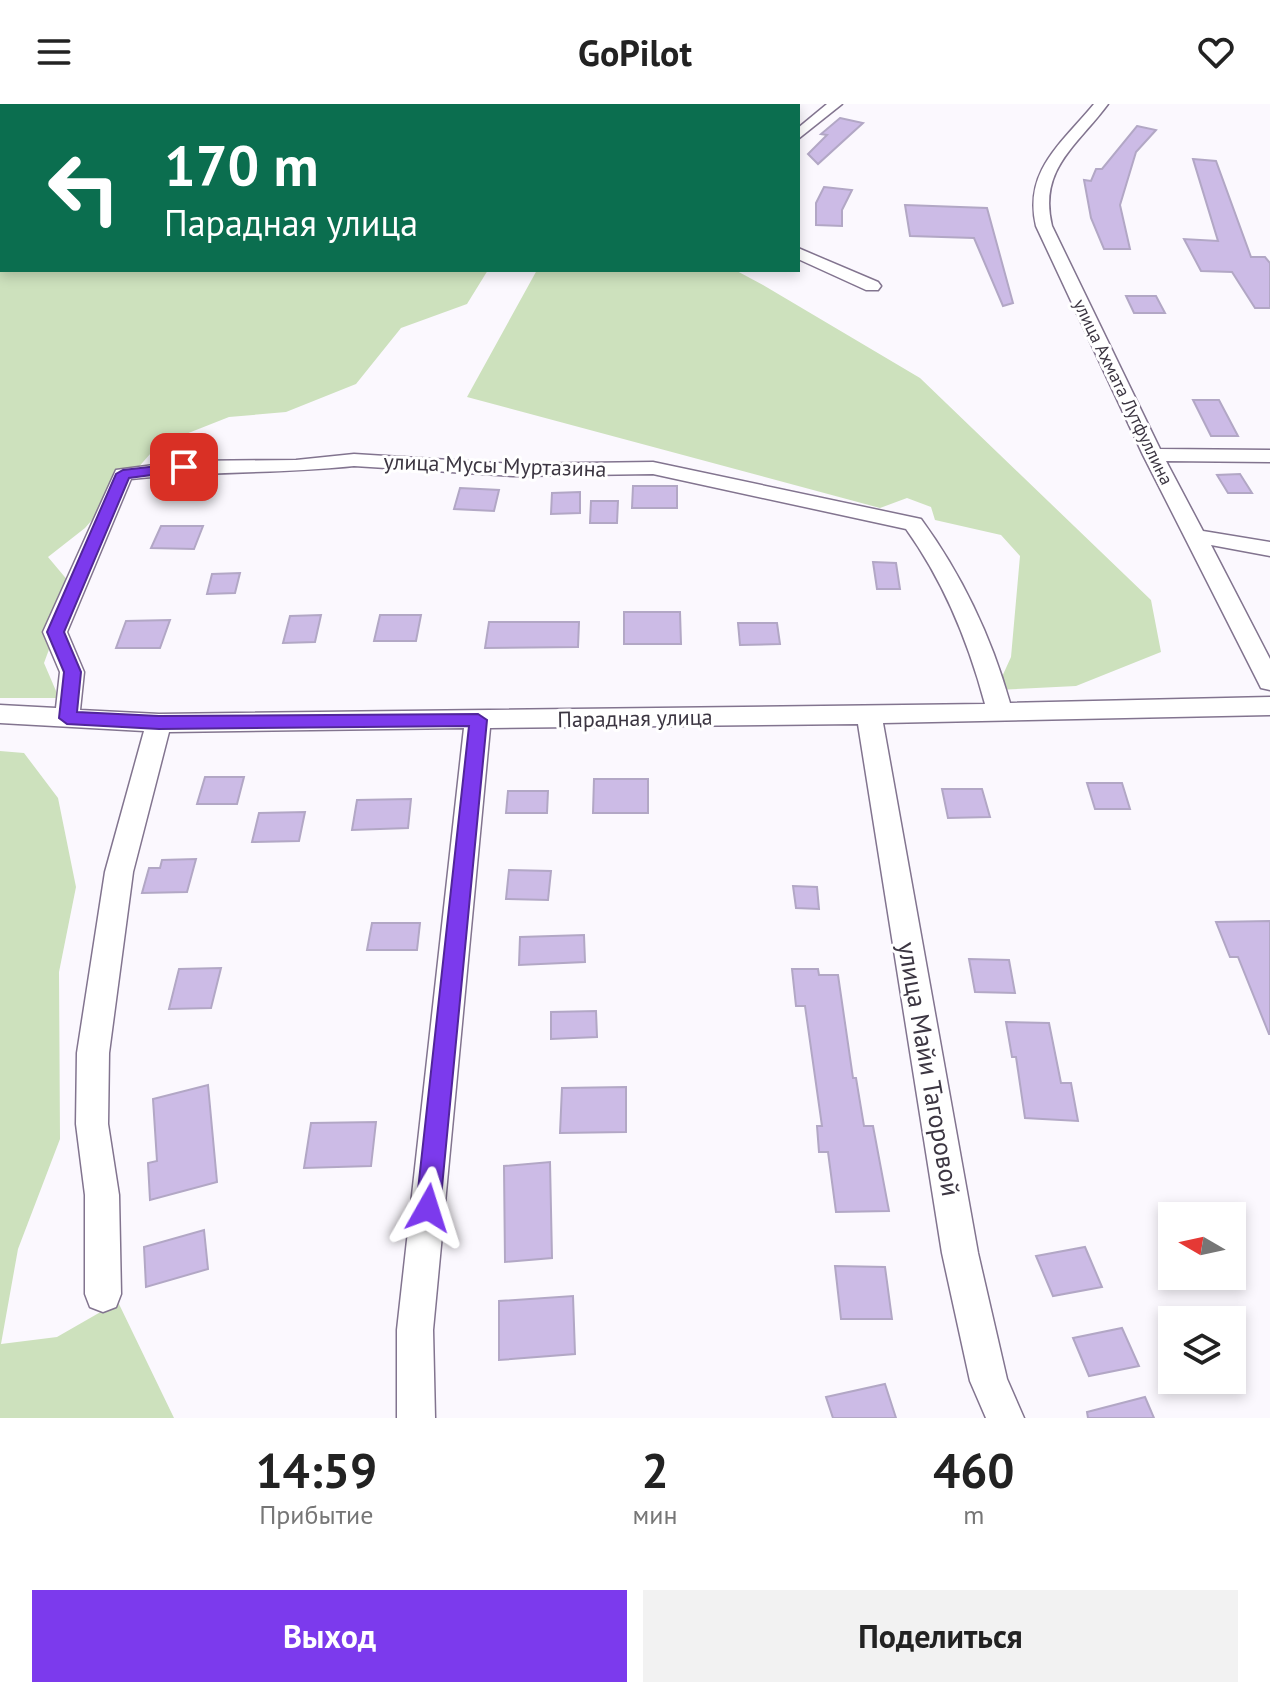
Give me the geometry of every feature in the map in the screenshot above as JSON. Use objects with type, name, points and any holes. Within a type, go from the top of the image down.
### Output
[{"type":"street","points":[[800,133],[835,104]]},
{"type":"street","name":"улица Ахмата Лутфуллина","points":[[1101,104],[1048,173],[1041,188],[1039,206],[1053,248],[1153,455],[1270,682]]},
{"type":"street","points":[[800,254],[872,286]]},
{"type":"street","points":[[1153,455],[1270,456]]},
{"type":"street","name":"улица Мусы Муртазина","points":[[67,718],[72,672],[55,632],[123,474],[184,467],[296,466],[354,460],[513,470],[653,468],[913,524],[935,552],[981,650],[1000,712]]},
{"type":"street","points":[[1194,536],[1270,549]]},
{"type":"street","name":"Парадная улица","points":[[0,714],[159,723],[869,715],[1270,706]]},
{"type":"street","name":"улица Майи Тагоровой","points":[[869,715],[960,1253],[989,1381],[1005,1418]]},
{"type":"street","points":[[416,1418],[415,1330],[478,720]]},
{"type":"street","points":[[103,1294],[102,1195],[92,1124],[93,1053],[119,872],[159,723]]},
{"type":"green space","points":[[0,272],[487,272],[467,304],[401,328],[356,384],[286,412],[229,417],[158,445],[85,528],[48,557],[69,582],[68,598],[44,663],[59,698],[0,698]]},
{"type":"green space","points":[[536,272],[739,272],[920,378],[1151,600],[1161,652],[1076,686],[996,690],[1011,657],[1020,556],[1001,535],[935,520],[931,507],[907,498],[880,508],[467,397]]},
{"type":"green space","points":[[0,751],[24,753],[58,798],[76,887],[59,972],[60,1139],[18,1249],[1,1344],[57,1337],[118,1302],[174,1418],[0,1418]]},
{"type":"building","points":[[840,118],[863,123],[818,164],[808,154],[827,135],[821,134]]},
{"type":"building","points":[[1137,126],[1156,130],[1136,152],[1120,205],[1130,249],[1104,249],[1091,218],[1084,180],[1091,181],[1096,169],[1102,169]]},
{"type":"building","points":[[1193,159],[1216,161],[1251,257],[1265,257],[1270,263],[1270,308],[1255,308],[1232,272],[1201,271],[1184,239],[1218,241]]},
{"type":"building","points":[[824,187],[852,190],[842,210],[842,226],[816,225],[816,203]]},
{"type":"building","points":[[905,205],[987,208],[1013,303],[1003,306],[974,238],[910,236]]},
{"type":"building","points":[[1126,296],[1156,296],[1165,313],[1134,313]]},
{"type":"building","points":[[1193,400],[1219,400],[1238,436],[1211,436]]},
{"type":"building","points":[[1240,474],[1252,493],[1228,493],[1217,475]]},
{"type":"building","points":[[633,486],[677,486],[677,508],[632,508]]},
{"type":"building","points":[[460,488],[499,490],[494,511],[454,509]]},
{"type":"building","points":[[580,492],[580,513],[551,514],[552,493]]},
{"type":"building","points":[[591,501],[618,501],[617,523],[590,523]]},
{"type":"building","points":[[161,526],[203,526],[194,549],[151,548]]},
{"type":"building","points":[[873,562],[896,563],[900,589],[877,589]]},
{"type":"building","points":[[240,573],[235,593],[207,594],[212,574]]},
{"type":"building","points":[[624,612],[680,612],[681,644],[624,644]]},
{"type":"building","points":[[321,615],[315,642],[283,643],[290,616]]},
{"type":"building","points":[[380,615],[421,615],[416,641],[374,641]]},
{"type":"building","points":[[170,620],[160,648],[116,648],[126,621]]},
{"type":"building","points":[[489,622],[579,622],[578,647],[485,648]]},
{"type":"building","points":[[738,623],[777,623],[780,644],[740,645]]},
{"type":"building","points":[[205,777],[244,777],[237,804],[197,804]]},
{"type":"building","points":[[594,779],[648,779],[648,813],[593,813]]},
{"type":"building","points":[[1087,783],[1122,783],[1130,809],[1095,809]]},
{"type":"building","points":[[942,789],[982,789],[990,817],[948,818]]},
{"type":"building","points":[[508,791],[548,791],[547,813],[506,813]]},
{"type":"building","points":[[411,799],[408,828],[352,830],[357,800]]},
{"type":"building","points":[[305,812],[299,841],[252,842],[259,813]]},
{"type":"building","points":[[196,859],[187,892],[142,893],[149,868],[160,868],[162,860]]},
{"type":"building","points":[[509,870],[551,871],[548,900],[506,899]]},
{"type":"building","points":[[793,886],[817,887],[819,909],[796,908]]},
{"type":"building","points":[[1270,921],[1269,1034],[1238,957],[1230,957],[1216,922]]},
{"type":"building","points":[[372,923],[420,923],[417,950],[367,950]]},
{"type":"building","points":[[584,935],[585,962],[519,965],[520,937]]},
{"type":"building","points":[[969,959],[1009,960],[1015,993],[975,992]]},
{"type":"building","points":[[221,968],[211,1008],[169,1009],[179,969]]},
{"type":"building","points":[[792,969],[818,969],[819,975],[838,975],[853,1078],[856,1078],[864,1126],[873,1126],[889,1211],[836,1212],[828,1152],[819,1152],[817,1126],[822,1126],[805,1006],[796,1006]]},
{"type":"building","points":[[596,1011],[597,1037],[551,1039],[551,1012]]},
{"type":"building","points":[[1006,1022],[1049,1023],[1061,1083],[1071,1083],[1078,1121],[1025,1118],[1016,1057],[1012,1057]]},
{"type":"building","points":[[208,1085],[217,1182],[150,1200],[148,1163],[157,1161],[153,1099]]},
{"type":"building","points":[[626,1087],[626,1132],[560,1133],[562,1088]]},
{"type":"building","points":[[376,1122],[371,1166],[304,1168],[311,1123]]},
{"type":"building","points":[[550,1162],[552,1258],[505,1262],[504,1166]]},
{"type":"building","points":[[204,1230],[208,1269],[146,1287],[144,1247]]},
{"type":"building","points":[[1085,1247],[1102,1287],[1053,1296],[1036,1256]]},
{"type":"building","points":[[835,1266],[885,1267],[892,1319],[841,1319]]},
{"type":"building","points":[[573,1296],[575,1354],[499,1360],[499,1301]]},
{"type":"building","points":[[1122,1328],[1139,1366],[1089,1376],[1073,1338]]},
{"type":"building","points":[[885,1384],[896,1418],[833,1418],[826,1397]]},
{"type":"building","points":[[1145,1397],[1154,1418],[1088,1418],[1087,1412]]},
{"type":"route","points":[[184,467],[123,474],[55,632],[72,672],[67,718],[159,723],[478,720],[428,1208]]}]
